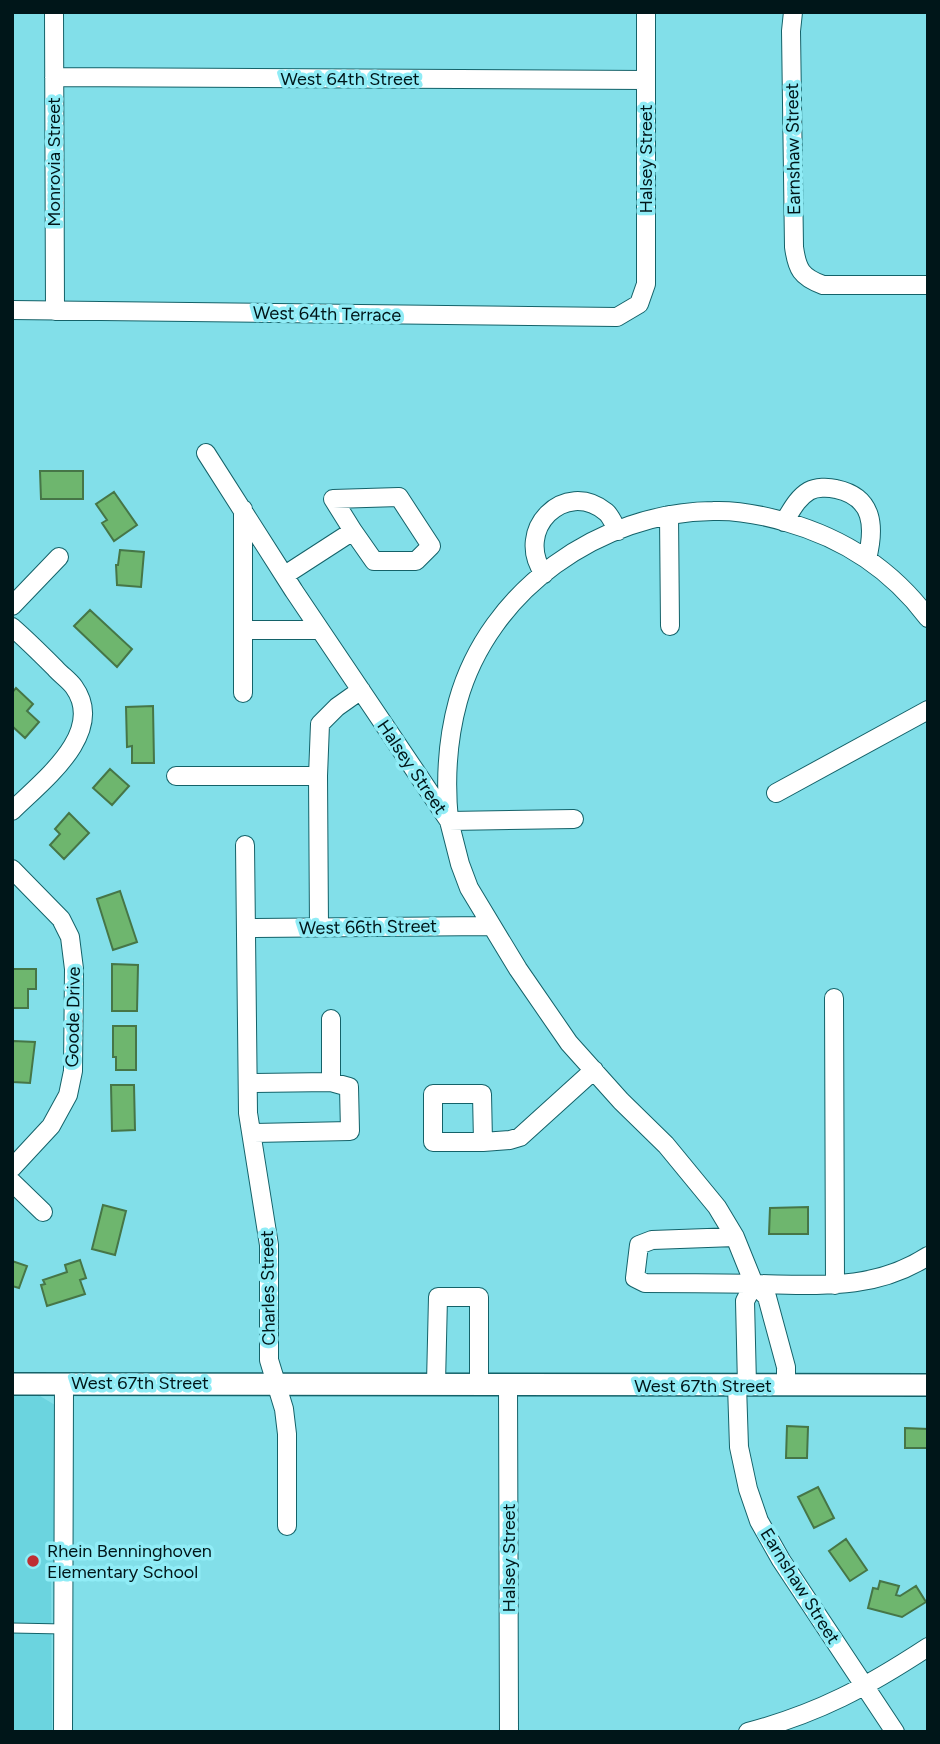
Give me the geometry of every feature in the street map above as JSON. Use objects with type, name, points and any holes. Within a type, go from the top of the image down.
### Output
[{"type":"street","name":"Monrovia Street","points":[[54,12],[55,311]]},
{"type":"street","name":"Halsey Street","points":[[639,304],[646,284],[646,12]]},
{"type":"street","name":"Earnshaw Street","points":[[793,12],[793,247],[797,266],[809,280],[823,285],[928,285]]},
{"type":"street","name":"West 64th Street","points":[[54,77],[646,80]]},
{"type":"street","name":"West 64th Terrace","points":[[12,310],[617,317],[639,304]]},
{"type":"street","name":"Halsey Street","points":[[206,453],[320,630],[449,821],[469,888],[518,969],[569,1042],[681,1163],[716,1207],[735,1237],[754,1284],[767,1297],[786,1367],[786,1386]]},
{"type":"street","points":[[784,522],[796,502],[810,490],[829,488],[847,491],[861,500],[870,517],[872,540],[867,559]]},
{"type":"street","points":[[399,497],[431,546],[416,561],[374,561],[353,531],[333,499],[399,497]]},
{"type":"street","points":[[544,574],[538,566],[534,552],[536,530],[549,512],[565,503],[590,503],[608,513],[618,531]]},
{"type":"street","points":[[243,509],[243,693]]},
{"type":"street","points":[[574,818],[449,821],[446,787],[452,726],[467,674],[485,639],[506,610],[544,574],[587,542],[648,519],[669,515],[715,510],[753,513],[830,537],[867,559],[925,607]]},
{"type":"street","points":[[669,515],[670,626]]},
{"type":"street","points":[[285,575],[353,531]]},
{"type":"street","points":[[12,606],[59,556]]},
{"type":"street","points":[[12,627],[74,687],[82,703],[83,722],[79,738],[69,752],[12,811]]},
{"type":"street","points":[[243,630],[320,630]]},
{"type":"street","points":[[320,928],[320,724],[337,707],[361,690]]},
{"type":"street","points":[[776,793],[928,710]]},
{"type":"street","points":[[176,776],[318,776]]},
{"type":"street","name":"Charles Street","points":[[244,845],[248,1113],[269,1245],[269,1360],[284,1409],[287,1526]]},
{"type":"street","name":"Goode Drive","points":[[12,869],[61,919],[70,937],[74,969],[73,1071],[68,1095],[51,1126],[12,1168]]},
{"type":"street","name":"West 66th Street","points":[[246,928],[491,926]]},
{"type":"street","points":[[834,998],[835,1285]]},
{"type":"street","points":[[331,1019],[331,1082]]},
{"type":"street","points":[[483,1142],[510,1140],[520,1136],[594,1070]]},
{"type":"street","points":[[248,1083],[331,1082],[349,1087],[350,1131],[252,1133]]},
{"type":"street","points":[[12,1182],[43,1212]]},
{"type":"street","points":[[735,1237],[652,1240],[639,1245],[635,1278],[645,1283],[858,1284],[878,1279],[928,1256]]},
{"type":"street","points":[[742,1385],[745,1301],[754,1284]]},
{"type":"street","points":[[436,1383],[438,1297],[479,1297],[479,1383]]},
{"type":"street","points":[[64,1383],[64,1732]]},
{"type":"street","name":"West 67th Street","points":[[12,1384],[928,1385]]},
{"type":"street","name":"Halsey Street","points":[[508,1385],[509,1732]]},
{"type":"street","name":"Earnshaw Street","points":[[742,1385],[739,1447],[748,1489],[759,1521],[781,1560],[895,1732]]},
{"type":"street","points":[[748,1732],[785,1722],[820,1708],[864,1686],[928,1647]]},
{"type":"lane","points":[[12,1628],[64,1629]]},
{"type":"shaded area","name":"Rhein Benninghoven Elementary School","points":[[12,1396],[40,1396],[55,1405],[57,1543],[51,1580],[52,1732],[12,1732]]},
{"type":"building","points":[[40,471],[83,471],[83,499],[41,499]]},
{"type":"building","points":[[114,492],[137,525],[114,541],[102,523],[107,520],[96,504]]},
{"type":"building","points":[[120,550],[144,552],[141,587],[117,585],[116,565]]},
{"type":"building","points":[[90,610],[132,649],[117,667],[74,626]]},
{"type":"building","points":[[16,688],[33,704],[27,711],[39,722],[25,738],[12,726],[12,693]]},
{"type":"building","points":[[153,706],[154,763],[132,763],[132,746],[127,747],[126,707]]},
{"type":"building","points":[[110,769],[129,786],[112,805],[93,788]]},
{"type":"building","points":[[69,813],[89,833],[64,859],[50,845],[60,834],[55,829]]},
{"type":"building","points":[[120,891],[137,942],[113,950],[97,899]]},
{"type":"building","points":[[112,964],[138,965],[137,1011],[112,1011]]},
{"type":"building","points":[[12,969],[36,969],[36,989],[28,989],[28,1008],[12,1008]]},
{"type":"building","points":[[113,1026],[136,1026],[136,1070],[116,1070],[116,1057],[113,1057]]},
{"type":"building","points":[[13,1041],[35,1042],[30,1083],[13,1082]]},
{"type":"building","points":[[111,1085],[134,1085],[135,1130],[112,1131]]},
{"type":"building","points":[[103,1205],[126,1211],[115,1255],[92,1249]]},
{"type":"building","points":[[808,1207],[808,1234],[769,1234],[770,1208]]},
{"type":"building","points":[[80,1260],[86,1278],[80,1280],[85,1294],[47,1306],[41,1285],[45,1284],[43,1280],[67,1272],[65,1265]]},
{"type":"building","points":[[12,1261],[27,1266],[19,1288],[12,1286]]},
{"type":"building","points":[[787,1426],[808,1427],[807,1458],[786,1458]]},
{"type":"building","points":[[905,1428],[928,1429],[928,1448],[905,1448]]},
{"type":"building","points":[[818,1487],[834,1518],[814,1528],[798,1497]]},
{"type":"building","points":[[846,1539],[867,1570],[850,1581],[829,1551]]},
{"type":"building","points":[[880,1581],[899,1586],[896,1595],[900,1596],[916,1586],[926,1602],[902,1617],[868,1608],[873,1588],[878,1589]]},
{"type":"place","name":"Rhein Benninghoven Elementary School","points":[[33,1561]]}]
